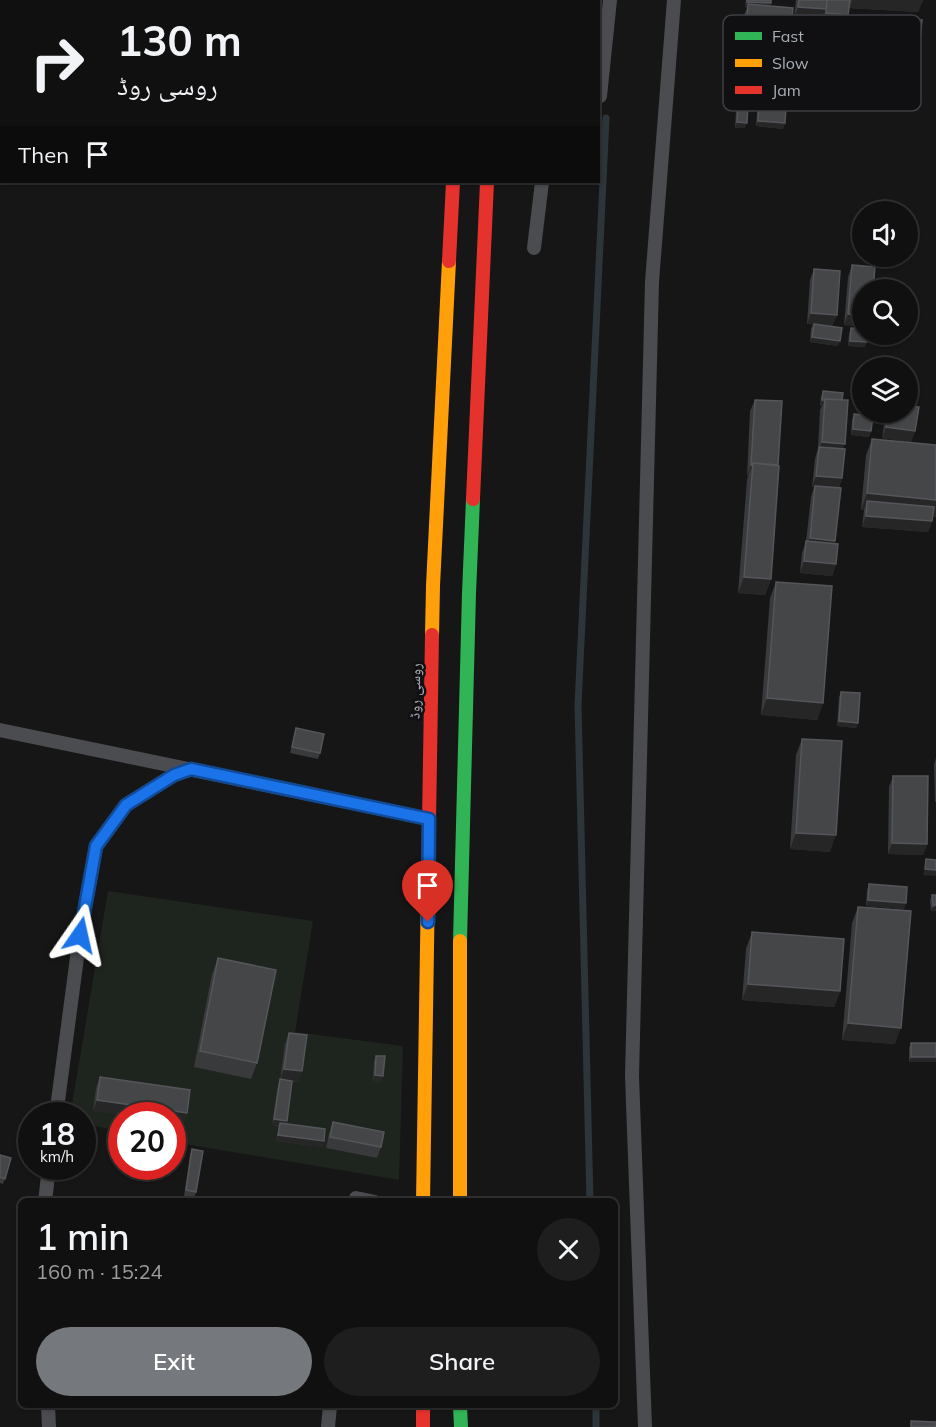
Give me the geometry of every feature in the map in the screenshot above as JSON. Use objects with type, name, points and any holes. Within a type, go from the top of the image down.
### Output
[{"type":"main road","name":"روسی روڈ","points":[[421,1198],[433,586],[453,183]]},
{"type":"main road","points":[[460,1198],[461,880],[469,593],[487,183]]},
{"type":"main road","points":[[423,1408],[423,1427]]},
{"type":"main road","points":[[460,1408],[460,1427]]},
{"type":"lane","points":[[600,96],[610,0]]},
{"type":"lane","points":[[645,1427],[632,1076],[652,282],[674,0]]},
{"type":"lane","points":[[534,248],[542,183]]},
{"type":"lane","points":[[0,730],[429,819]]},
{"type":"lane","points":[[58,1102],[80,935],[96,846],[126,805],[174,775],[191,769]]},
{"type":"lane","points":[[45,1198],[48,1180]]},
{"type":"lane","points":[[48,1408],[49,1427]]},
{"type":"lane","points":[[328,1427],[330,1408]]},
{"type":"shaded area","points":[[108,891],[313,921],[295,1032],[403,1046],[399,1180],[186,1144],[186,1102],[108,1102],[108,1129],[96,1126],[96,1102],[72,1102]]},
{"type":"building","points":[[747,0],[771,0],[771,3],[747,2]]},
{"type":"building","points":[[799,0],[827,0],[826,9],[798,7]]},
{"type":"building","points":[[827,0],[850,0],[848,15],[826,13]]},
{"type":"building","points":[[748,4],[793,8],[792,15],[747,15]]},
{"type":"building","points":[[738,111],[748,111],[747,123],[737,122]]},
{"type":"building","points":[[759,111],[786,111],[785,123],[758,121]]},
{"type":"building","points":[[852,265],[852,267],[875,267],[874,279],[852,279],[852,314],[848,314]]},
{"type":"building","points":[[814,269],[840,271],[837,315],[811,313]]},
{"type":"building","points":[[814,324],[842,328],[840,341],[812,337]]},
{"type":"building","points":[[823,391],[843,393],[842,400],[822,400]]},
{"type":"building","points":[[825,399],[848,400],[845,444],[822,442]]},
{"type":"building","points":[[755,400],[782,401],[778,465],[753,463],[751,465]]},
{"type":"building","points":[[853,423],[872,423],[871,431],[853,429]]},
{"type":"building","points":[[887,423],[916,423],[915,431],[886,427]]},
{"type":"building","points":[[872,439],[936,445],[936,500],[867,493]]},
{"type":"building","points":[[819,447],[845,449],[842,478],[816,476]]},
{"type":"building","points":[[753,463],[779,466],[771,579],[744,577]]},
{"type":"building","points":[[815,486],[841,488],[835,541],[810,538]]},
{"type":"building","points":[[867,501],[934,507],[932,521],[866,516]]},
{"type":"building","points":[[806,541],[838,544],[836,564],[804,561]]},
{"type":"building","points":[[776,582],[832,586],[823,703],[767,698]]},
{"type":"building","points":[[841,692],[860,693],[858,723],[839,721]]},
{"type":"building","points":[[296,728],[324,734],[320,753],[292,747]]},
{"type":"building","points":[[802,739],[842,741],[836,835],[796,833]]},
{"type":"building","points":[[893,776],[928,776],[927,844],[892,843]]},
{"type":"building","points":[[926,859],[936,860],[936,870],[925,869]]},
{"type":"building","points":[[869,884],[907,887],[906,903],[868,900]]},
{"type":"building","points":[[932,895],[936,895],[936,905],[933,906]]},
{"type":"building","points":[[858,907],[911,911],[901,1028],[848,1023]]},
{"type":"building","points":[[752,932],[844,939],[840,991],[748,984]]},
{"type":"building","points":[[218,958],[276,970],[257,1063],[200,1051]]},
{"type":"building","points":[[289,1033],[307,1035],[302,1071],[284,1069]]},
{"type":"building","points":[[911,1043],[936,1043],[936,1057],[911,1057]]},
{"type":"building","points":[[376,1056],[385,1056],[383,1076],[375,1075]]},
{"type":"building","points":[[100,1077],[190,1090],[187,1113],[186,1102],[97,1100]]},
{"type":"building","points":[[280,1079],[292,1081],[287,1121],[274,1119]]},
{"type":"building","points":[[333,1122],[384,1132],[381,1147],[330,1137]]},
{"type":"building","points":[[280,1123],[325,1129],[324,1141],[278,1135]]},
{"type":"building","points":[[192,1149],[203,1151],[196,1192],[186,1190]]},
{"type":"building","points":[[0,1155],[11,1158],[5,1179],[0,1177]]},
{"type":"building","points":[[911,1421],[936,1422],[936,1427],[911,1427]]},
{"type":"waterway","points":[[590,1198],[578,705],[606,118]]},
{"type":"waterway","points":[[596,1408],[596,1427]]},
{"type":"traffic: fast","points":[[460,941],[473,499]]},
{"type":"traffic: fast","points":[[460,1408],[461,1427]]},
{"type":"traffic: slow","points":[[432,635],[449,261]]},
{"type":"traffic: slow","points":[[423,1198],[428,885]]},
{"type":"traffic: slow","points":[[460,941],[460,1198]]},
{"type":"traffic: jam","points":[[449,261],[453,183]]},
{"type":"traffic: jam","points":[[473,499],[487,183]]},
{"type":"traffic: jam","points":[[428,885],[432,635]]},
{"type":"traffic: jam","points":[[423,1408],[423,1427]]},
{"type":"route","points":[[80,935],[96,846],[126,805],[174,775],[191,769],[429,819],[428,922]]}]
